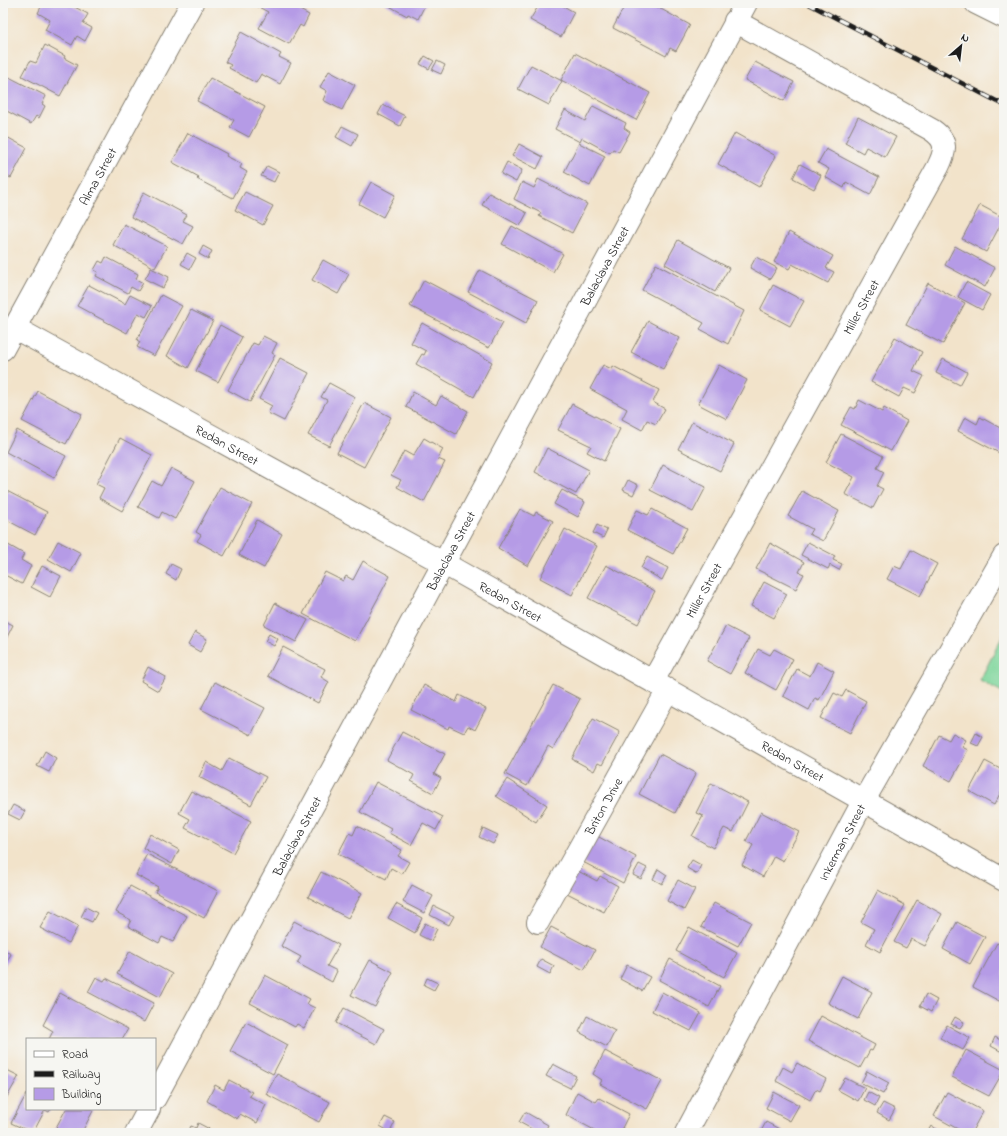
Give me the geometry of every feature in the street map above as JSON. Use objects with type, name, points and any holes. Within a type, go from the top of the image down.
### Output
[{"type":"street","name":"Alma Street","points":[[3,349],[192,3]]},
{"type":"street","points":[[976,3],[1004,17]]},
{"type":"street","name":"Balaclava Street","points":[[156,1096],[741,12]]},
{"type":"street","name":"Miller Street","points":[[660,686],[938,167],[943,157],[945,146],[939,135],[932,130],[741,12]]},
{"type":"street","name":"Redan Street","points":[[15,328],[443,563],[1004,880]]},
{"type":"street","name":"Inkerman Street","points":[[686,1133],[864,800],[1004,556]]},
{"type":"street","name":"Briton Drive","points":[[538,922],[660,686]]},
{"type":"street","points":[[136,1133],[148,1110]]},
{"type":"green space","points":[[1004,633],[1004,693],[980,680]]},
{"type":"building","points":[[43,3],[67,3],[88,14],[83,23],[92,28],[85,41],[77,36],[72,45],[45,30],[50,20],[38,13]]},
{"type":"building","points":[[251,3],[301,3],[298,9],[309,15],[303,27],[300,25],[289,44],[259,28],[268,12]]},
{"type":"building","points":[[384,3],[426,3],[418,19],[408,14],[407,16]]},
{"type":"building","points":[[540,3],[558,3],[574,12],[561,37],[530,20]]},
{"type":"building","points":[[626,3],[650,3],[690,25],[676,51],[670,48],[666,56],[613,28]]},
{"type":"building","points":[[241,32],[281,54],[279,57],[291,63],[280,84],[261,74],[256,83],[229,68],[231,65],[225,62]]},
{"type":"building","points":[[45,45],[65,56],[64,58],[77,65],[60,96],[22,76],[30,61],[36,63]]},
{"type":"building","points":[[575,53],[650,93],[636,120],[561,80]]},
{"type":"building","points":[[425,56],[434,61],[429,69],[420,64]]},
{"type":"building","points":[[437,61],[445,65],[441,74],[432,70]]},
{"type":"building","points":[[755,62],[794,82],[784,101],[745,80]]},
{"type":"building","points":[[531,65],[562,81],[549,105],[518,89]]},
{"type":"building","points":[[329,71],[355,85],[342,110],[323,100],[327,91],[320,87]]},
{"type":"building","points":[[9,77],[46,96],[42,104],[45,106],[39,118],[36,116],[31,124],[3,109],[3,88]]},
{"type":"building","points":[[210,78],[265,107],[249,137],[230,127],[234,120],[197,101]]},
{"type":"building","points":[[383,105],[405,116],[400,126],[378,114]]},
{"type":"building","points":[[593,106],[626,123],[624,128],[630,132],[619,152],[613,149],[610,153],[582,138],[580,142],[555,129],[565,110],[585,121]]},
{"type":"building","points":[[858,117],[896,137],[885,157],[866,147],[863,153],[845,143]]},
{"type":"building","points":[[342,126],[358,134],[352,146],[336,137]]},
{"type":"building","points":[[188,133],[227,154],[226,156],[242,164],[240,168],[247,172],[233,198],[197,179],[199,177],[172,162]]},
{"type":"building","points":[[735,133],[776,156],[759,187],[718,164]]},
{"type":"building","points":[[3,135],[27,148],[11,178],[3,174]]},
{"type":"building","points":[[579,143],[605,156],[590,186],[564,172]]},
{"type":"building","points":[[519,144],[543,157],[537,169],[512,156]]},
{"type":"building","points":[[826,149],[879,177],[870,195],[846,182],[844,188],[825,177],[829,169],[818,163]]},
{"type":"building","points":[[507,162],[522,170],[516,182],[501,174]]},
{"type":"building","points":[[800,164],[821,175],[814,189],[793,178]]},
{"type":"building","points":[[267,166],[279,172],[274,182],[261,176]]},
{"type":"building","points":[[538,179],[587,204],[572,233],[539,216],[541,213],[514,199],[522,182],[534,188]]},
{"type":"building","points":[[371,182],[395,195],[383,217],[359,204]]},
{"type":"building","points":[[144,192],[187,215],[183,221],[193,226],[183,244],[131,217]]},
{"type":"building","points":[[245,192],[273,206],[263,225],[235,210]]},
{"type":"building","points":[[489,193],[527,213],[520,226],[482,205]]},
{"type":"building","points":[[980,205],[1004,218],[986,252],[962,239]]},
{"type":"building","points":[[124,224],[167,246],[155,268],[113,245]]},
{"type":"building","points":[[512,226],[563,254],[553,272],[502,244]]},
{"type":"building","points":[[789,232],[833,256],[826,268],[834,272],[828,283],[792,264],[789,269],[774,262]]},
{"type":"building","points":[[678,240],[729,268],[715,292],[665,264]]},
{"type":"building","points":[[203,246],[212,251],[208,259],[199,254]]},
{"type":"building","points":[[955,246],[995,268],[985,287],[945,265]]},
{"type":"building","points":[[187,253],[196,258],[190,269],[181,264]]},
{"type":"building","points":[[106,257],[138,274],[136,279],[143,283],[138,291],[131,287],[128,293],[96,276],[98,272],[94,270],[99,261],[103,263]]},
{"type":"building","points":[[756,257],[777,268],[770,279],[750,268]]},
{"type":"building","points":[[323,260],[349,274],[338,294],[312,280]]},
{"type":"building","points":[[656,264],[744,311],[728,344],[700,329],[704,323],[642,290]]},
{"type":"building","points":[[151,268],[169,277],[163,288],[145,279]]},
{"type":"building","points":[[480,270],[538,300],[526,323],[468,292]]},
{"type":"building","points":[[424,280],[503,322],[489,348],[410,306]]},
{"type":"building","points":[[966,282],[990,295],[982,310],[958,297]]},
{"type":"building","points":[[928,283],[965,303],[943,344],[906,325]]},
{"type":"building","points":[[89,285],[125,304],[130,295],[152,306],[146,317],[138,313],[127,333],[77,306]]},
{"type":"building","points":[[773,285],[804,301],[790,326],[760,310]]},
{"type":"building","points":[[161,295],[182,306],[154,356],[137,347],[140,342],[137,340]]},
{"type":"building","points":[[191,310],[213,321],[188,368],[167,356]]},
{"type":"building","points":[[648,321],[680,338],[663,369],[631,352]]},
{"type":"building","points":[[422,323],[492,362],[474,397],[416,364],[422,354],[424,355],[426,351],[411,343]]},
{"type":"building","points":[[220,325],[242,337],[218,382],[196,371]]},
{"type":"building","points":[[263,336],[277,343],[272,353],[275,355],[250,402],[228,390],[253,343],[258,345]]},
{"type":"building","points":[[895,337],[922,352],[913,371],[924,376],[915,393],[904,388],[899,397],[871,382]]},
{"type":"building","points":[[280,358],[309,373],[284,421],[268,413],[272,406],[259,399]]},
{"type":"building","points":[[943,359],[967,372],[960,385],[936,373]]},
{"type":"building","points":[[603,365],[612,369],[613,366],[659,390],[653,402],[665,409],[656,424],[647,420],[642,430],[622,419],[627,409],[590,389]]},
{"type":"building","points":[[719,365],[747,380],[727,419],[698,404]]},
{"type":"building","points":[[329,383],[355,397],[329,446],[308,435],[327,400],[321,397]]},
{"type":"building","points":[[38,391],[82,414],[66,444],[22,421]]},
{"type":"building","points":[[413,392],[436,405],[441,396],[468,411],[456,434],[406,407]]},
{"type":"building","points":[[859,400],[882,412],[884,408],[907,421],[891,451],[841,425],[851,407],[855,409]]},
{"type":"building","points":[[364,403],[391,417],[364,467],[337,453]]},
{"type":"building","points":[[572,404],[620,429],[604,461],[587,452],[591,446],[558,430]]},
{"type":"building","points":[[965,417],[977,424],[980,417],[1004,430],[1003,455],[958,431]]},
{"type":"building","points":[[692,422],[734,444],[720,471],[678,449]]},
{"type":"building","points":[[17,430],[66,456],[54,478],[6,452]]},
{"type":"building","points":[[841,434],[883,456],[877,468],[884,472],[877,486],[883,489],[873,508],[845,494],[854,477],[826,462]]},
{"type":"building","points":[[120,438],[152,455],[122,511],[99,498],[104,488],[96,484]]},
{"type":"building","points":[[424,438],[443,449],[438,459],[445,462],[424,502],[397,487],[401,480],[391,475],[404,451],[413,456]]},
{"type":"building","points":[[547,448],[589,470],[576,494],[535,472]]},
{"type":"building","points":[[663,465],[706,487],[693,512],[650,490]]},
{"type":"building","points":[[171,468],[195,481],[175,519],[162,512],[159,518],[138,507],[152,481],[161,486]]},
{"type":"building","points":[[628,480],[638,485],[633,495],[623,490]]},
{"type":"building","points":[[220,487],[252,504],[224,556],[197,541],[201,535],[196,532]]},
{"type":"building","points":[[3,489],[47,512],[35,535],[3,518]]},
{"type":"building","points":[[562,490],[585,502],[578,517],[554,504]]},
{"type":"building","points":[[802,491],[839,511],[823,541],[809,534],[812,529],[788,516]]},
{"type":"building","points":[[520,509],[534,516],[536,512],[553,521],[528,566],[498,548]]},
{"type":"building","points":[[652,509],[687,528],[673,554],[627,530],[637,510],[648,515]]},
{"type":"building","points":[[257,520],[282,534],[264,568],[239,555]]},
{"type":"building","points":[[597,525],[607,530],[603,538],[593,533]]},
{"type":"building","points":[[565,529],[597,546],[572,595],[540,578]]},
{"type":"building","points":[[58,541],[81,553],[71,572],[48,559]]},
{"type":"building","points":[[3,542],[24,554],[21,560],[31,566],[22,584],[3,574]]},
{"type":"building","points":[[808,542],[835,556],[833,560],[842,564],[839,570],[830,565],[828,569],[801,555]]},
{"type":"building","points":[[770,543],[804,562],[799,572],[804,574],[796,589],[756,569]]},
{"type":"building","points":[[911,550],[937,564],[920,596],[887,579],[894,566],[901,569]]},
{"type":"building","points":[[647,557],[668,568],[662,580],[641,568]]},
{"type":"building","points":[[363,561],[390,576],[355,641],[303,614],[325,572],[343,581],[346,576],[353,580]]},
{"type":"building","points":[[171,564],[181,569],[176,580],[166,574]]},
{"type":"building","points":[[606,565],[655,591],[638,624],[588,598]]},
{"type":"building","points":[[42,566],[61,576],[50,597],[31,587]]},
{"type":"building","points":[[764,582],[787,594],[774,618],[751,606]]},
{"type":"building","points":[[275,603],[308,620],[296,642],[264,625]]},
{"type":"building","points":[[3,620],[13,625],[3,645]]},
{"type":"building","points":[[726,626],[749,638],[730,674],[707,661]]},
{"type":"building","points":[[195,632],[207,639],[200,652],[188,645]]},
{"type":"building","points":[[269,634],[278,639],[274,646],[265,641]]},
{"type":"building","points":[[283,647],[325,669],[321,677],[329,682],[318,703],[268,676]]},
{"type":"building","points":[[758,649],[770,655],[774,649],[793,659],[776,690],[745,673]]},
{"type":"building","points":[[817,662],[834,671],[819,700],[815,698],[809,710],[783,696],[797,669],[810,676]]},
{"type":"building","points":[[148,667],[166,677],[158,691],[141,681]]},
{"type":"building","points":[[215,682],[265,708],[251,735],[201,709]]},
{"type":"building","points":[[424,685],[456,702],[459,695],[486,709],[475,730],[468,726],[464,733],[449,726],[448,729],[411,710]]},
{"type":"building","points":[[553,685],[580,699],[553,749],[548,746],[527,786],[505,774]]},
{"type":"building","points":[[846,690],[866,701],[850,733],[821,718],[834,693],[842,697]]},
{"type":"building","points":[[593,718],[620,732],[602,765],[598,763],[594,771],[572,759]]},
{"type":"building","points":[[402,732],[445,754],[434,774],[441,778],[433,793],[411,781],[414,775],[387,760]]},
{"type":"building","points":[[953,733],[966,740],[962,747],[968,750],[951,781],[923,766],[939,735],[949,740]]},
{"type":"building","points":[[976,733],[983,737],[978,746],[971,743]]},
{"type":"building","points":[[45,751],[56,758],[49,772],[37,766]]},
{"type":"building","points":[[660,754],[696,773],[675,813],[639,794]]},
{"type":"building","points":[[229,758],[266,777],[251,805],[199,777],[206,762],[222,771]]},
{"type":"building","points":[[985,761],[1004,771],[1004,786],[994,805],[969,791]]},
{"type":"building","points":[[507,779],[547,805],[536,822],[496,796]]},
{"type":"building","points":[[376,782],[443,817],[436,830],[423,823],[411,845],[389,833],[391,829],[360,812]]},
{"type":"building","points":[[711,783],[748,802],[733,832],[724,828],[713,848],[692,836],[703,816],[696,813]]},
{"type":"building","points":[[191,791],[251,821],[233,853],[185,828],[190,819],[179,813]]},
{"type":"building","points":[[13,805],[25,811],[20,820],[8,814]]},
{"type":"building","points":[[761,812],[799,832],[783,861],[774,856],[763,877],[742,865],[753,845],[746,841]]},
{"type":"building","points":[[357,826],[402,850],[398,856],[409,862],[402,874],[391,868],[386,879],[338,854],[349,833],[353,835]]},
{"type":"building","points":[[483,828],[498,835],[493,844],[479,837]]},
{"type":"building","points":[[150,834],[179,850],[172,864],[143,848]]},
{"type":"building","points":[[597,836],[636,857],[623,883],[583,862]]},
{"type":"building","points":[[147,854],[218,891],[204,918],[155,892],[158,887],[136,875]]},
{"type":"building","points":[[692,860],[701,865],[697,874],[687,868]]},
{"type":"building","points":[[639,864],[647,868],[641,879],[633,875]]},
{"type":"building","points":[[658,869],[667,875],[662,884],[653,879]]},
{"type":"building","points":[[578,871],[597,881],[600,876],[618,886],[604,912],[567,893]]},
{"type":"building","points":[[321,872],[362,893],[348,918],[308,897]]},
{"type":"building","points":[[678,880],[695,889],[684,910],[667,901]]},
{"type":"building","points":[[412,885],[433,896],[424,913],[403,902]]},
{"type":"building","points":[[130,886],[187,916],[173,942],[162,937],[159,943],[128,926],[131,920],[116,912]]},
{"type":"building","points":[[878,890],[905,905],[880,952],[866,944],[874,929],[861,922]]},
{"type":"building","points":[[917,900],[942,914],[925,946],[911,939],[906,948],[894,942]]},
{"type":"building","points":[[714,903],[751,922],[738,946],[701,927]]},
{"type":"building","points":[[396,904],[422,918],[415,933],[388,918]]},
{"type":"building","points":[[434,906],[454,916],[449,925],[430,915]]},
{"type":"building","points":[[86,907],[97,913],[92,922],[81,917]]},
{"type":"building","points":[[50,911],[78,926],[69,943],[40,928]]},
{"type":"building","points":[[294,921],[339,945],[327,966],[337,971],[332,982],[297,963],[301,957],[281,946]]},
{"type":"building","points":[[957,922],[985,937],[970,964],[943,949]]},
{"type":"building","points":[[425,923],[437,929],[431,941],[419,935]]},
{"type":"building","points":[[551,927],[595,950],[584,970],[540,947]]},
{"type":"building","points":[[689,927],[737,953],[724,977],[676,951]]},
{"type":"building","points":[[997,943],[1004,946],[1004,996],[1001,1002],[973,987]]},
{"type":"building","points":[[3,950],[11,954],[5,965],[3,964]]},
{"type":"building","points":[[130,951],[172,974],[160,997],[117,974]]},
{"type":"building","points":[[541,959],[554,966],[550,974],[537,967]]},
{"type":"building","points":[[670,959],[720,986],[709,1007],[659,980]]},
{"type":"building","points":[[370,960],[393,972],[375,1007],[351,995]]},
{"type":"building","points":[[627,965],[650,977],[642,991],[620,979]]},
{"type":"building","points":[[265,975],[310,999],[307,1004],[315,1008],[304,1028],[297,1024],[295,1027],[250,1003]]},
{"type":"building","points":[[842,976],[872,992],[858,1019],[828,1003]]},
{"type":"building","points":[[96,977],[104,981],[106,978],[154,1003],[144,1022],[88,992]]},
{"type":"building","points":[[427,978],[438,983],[434,990],[424,985]]},
{"type":"building","points":[[662,992],[701,1013],[691,1031],[652,1011]]},
{"type":"building","points":[[60,993],[128,1029],[123,1038],[50,1038],[53,1031],[43,1025]]},
{"type":"building","points":[[926,994],[937,1000],[931,1012],[920,1006]]},
{"type":"building","points":[[344,1008],[384,1029],[376,1044],[336,1023]]},
{"type":"building","points":[[587,1016],[615,1031],[607,1047],[579,1032]]},
{"type":"building","points":[[821,1016],[875,1045],[872,1051],[870,1050],[860,1068],[808,1041]]},
{"type":"building","points":[[955,1017],[964,1022],[960,1028],[951,1024]]},
{"type":"building","points":[[246,1022],[288,1045],[273,1074],[230,1051]]},
{"type":"building","points":[[947,1025],[970,1038],[963,1050],[940,1038]]},
{"type":"building","points":[[995,1037],[1004,1042],[1002,1052],[991,1046]]},
{"type":"building","points":[[966,1050],[1004,1070],[989,1096],[952,1077]]},
{"type":"building","points":[[605,1051],[662,1081],[647,1109],[600,1084],[602,1080],[593,1074]]},
{"type":"building","points":[[797,1063],[826,1079],[820,1091],[816,1089],[810,1100],[776,1081],[783,1067],[792,1072]]},
{"type":"building","points":[[553,1064],[576,1076],[570,1088],[546,1076]]},
{"type":"building","points":[[3,1068],[19,1076],[7,1097],[3,1095]]},
{"type":"building","points":[[867,1071],[889,1083],[883,1094],[861,1083]]},
{"type":"building","points":[[277,1074],[330,1102],[319,1122],[266,1094]]},
{"type":"building","points":[[845,1078],[865,1088],[858,1101],[838,1090]]},
{"type":"building","points":[[229,1080],[252,1092],[249,1096],[266,1105],[257,1123],[240,1114],[237,1119],[207,1101],[215,1085],[224,1090]]},
{"type":"building","points":[[577,1092],[596,1102],[599,1098],[629,1114],[622,1128],[628,1132],[600,1133],[566,1115]]},
{"type":"building","points":[[774,1092],[799,1105],[790,1121],[766,1108]]},
{"type":"building","points":[[868,1092],[879,1098],[875,1106],[864,1100]]},
{"type":"building","points":[[947,1092],[983,1111],[971,1133],[965,1133],[934,1116]]},
{"type":"building","points":[[26,1095],[26,1110],[45,1110],[33,1133],[11,1123]]},
{"type":"building","points":[[883,1103],[895,1109],[889,1120],[877,1113]]},
{"type":"building","points":[[65,1110],[93,1110],[83,1130],[90,1133],[53,1133]]},
{"type":"building","points":[[525,1112],[548,1125],[544,1133],[539,1133],[519,1122]]},
{"type":"building","points":[[385,1117],[395,1122],[390,1132],[380,1126]]},
{"type":"building","points":[[766,1122],[783,1131],[781,1133],[760,1133]]},
{"type":"building","points":[[198,1123],[217,1133],[187,1133],[191,1126],[196,1128]]},
{"type":"building","points":[[931,1126],[944,1133],[927,1133]]},
{"type":"railway","points":[[807,3],[1004,105]]}]
